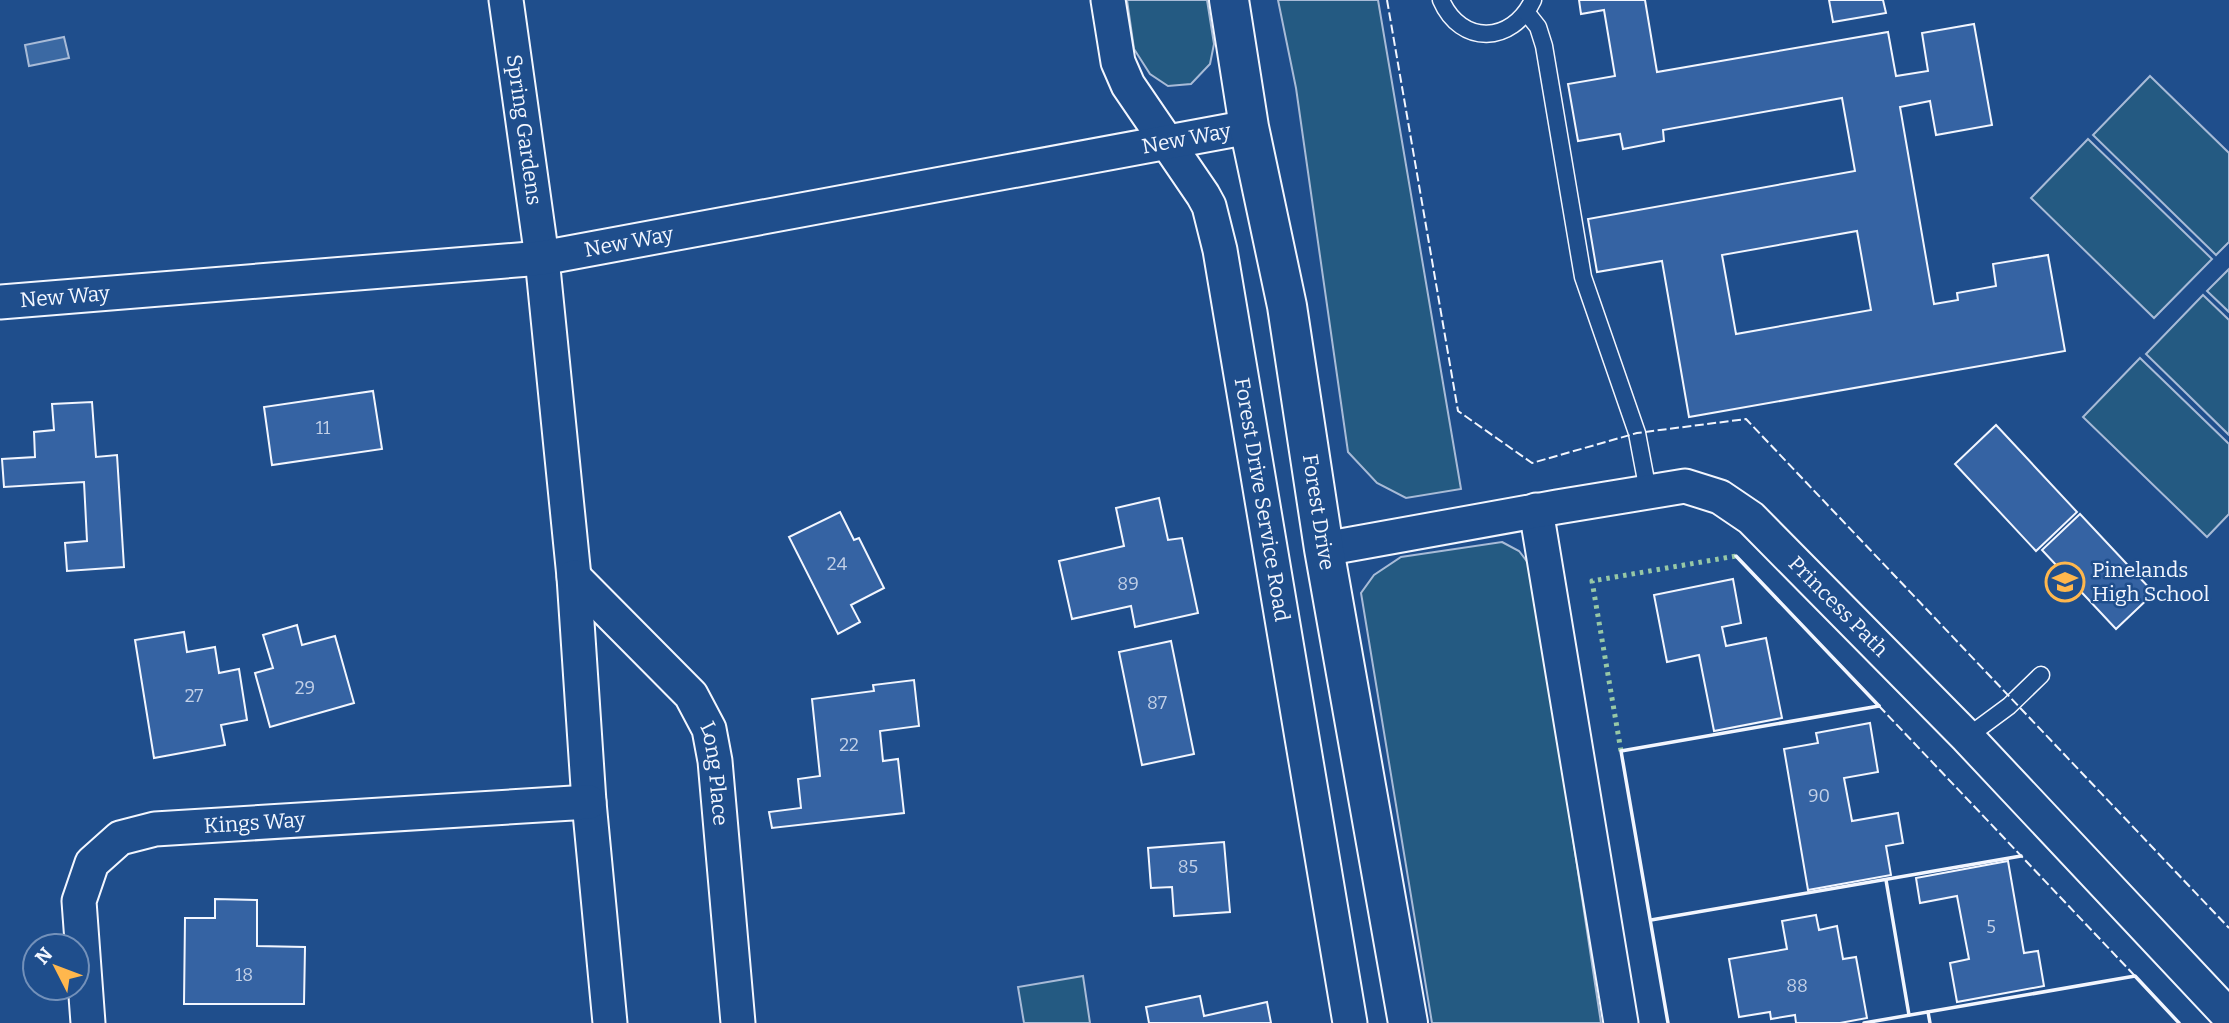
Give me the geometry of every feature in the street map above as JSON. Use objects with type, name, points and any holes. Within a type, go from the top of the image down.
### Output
[{"type":"main road","name":"Forest Drive","points":[[1229,0],[1248,127],[1287,306],[1324,549],[1408,1023]]},
{"type":"street","name":"Spring Gardens","points":[[506,0],[542,258]]},
{"type":"street","name":"Forest Drive Service Road","points":[[1108,0],[1118,62],[1128,85],[1203,195],[1209,206],[1220,250],[1350,1023]]},
{"type":"street","name":"New Way","points":[[0,302],[542,258],[1248,127]]},
{"type":"street","points":[[542,258],[574,577],[589,803],[610,1023]]},
{"type":"street","name":"Princess Path","points":[[1324,549],[1685,486],[1720,497],[1751,518],[1967,737],[2229,1016]]},
{"type":"street","points":[[1536,510],[1621,1023]]},
{"type":"street","name":"Long Place","points":[[574,577],[691,695],[709,729],[715,761],[738,1023]]},
{"type":"street","name":"Kings Way","points":[[88,1023],[79,901],[92,863],[120,838],[155,829],[589,803]]},
{"type":"lane","points":[[1441,0],[1448,14],[1459,25],[1473,32],[1488,34],[1517,24],[1530,6]]},
{"type":"lane","points":[[1530,6],[1544,46],[1583,277],[1637,433],[1648,491]]},
{"type":"lane","points":[[1967,737],[2010,706],[2041,675]]},
{"type":"shaded area","points":[[1127,0],[1207,0],[1214,44],[1210,64],[1191,84],[1168,86],[1150,74],[1134,49]]},
{"type":"shaded area","points":[[1278,0],[1378,0],[1461,489],[1406,498],[1377,483],[1348,452],[1296,88]]},
{"type":"shaded area","points":[[64,37],[69,58],[29,66],[25,45]]},
{"type":"shaded area","points":[[2150,76],[2229,153],[2229,242],[2216,255],[2093,135]]},
{"type":"shaded area","points":[[2088,139],[2212,259],[2154,318],[2031,198]]},
{"type":"shaded area","points":[[2229,269],[2229,312],[2207,291]]},
{"type":"shaded area","points":[[2203,295],[2229,320],[2229,435],[2146,354]]},
{"type":"shaded area","points":[[2140,358],[2229,444],[2229,514],[2207,537],[2083,417]]},
{"type":"shaded area","points":[[1502,542],[1519,551],[1532,568],[1601,1023],[1432,1023],[1361,593],[1374,575],[1401,557]]},
{"type":"shaded area","points":[[1083,976],[1090,1023],[1024,1023],[1018,987]]},
{"type":"building","points":[[1579,0],[1645,0],[1657,72],[1888,32],[1896,76],[1928,71],[1922,33],[1974,24],[1992,125],[1936,135],[1930,101],[1900,107],[1934,304],[1958,300],[1957,293],[1996,286],[1993,264],[2048,255],[2065,351],[1689,417],[1662,261],[1597,272],[1588,219],[1855,171],[1842,98],[1663,130],[1664,141],[1623,149],[1620,134],[1578,141],[1568,84],[1615,76],[1604,10],[1581,14]],"holes":[[[1857,231],[1871,310],[1736,334],[1722,255]]]},
{"type":"building","points":[[1829,0],[1883,0],[1886,13],[1833,22]]},
{"type":"building","points":[[373,391],[382,449],[272,465],[264,407]]},
{"type":"building","points":[[92,402],[96,457],[117,455],[124,567],[67,571],[65,543],[87,541],[84,482],[4,487],[2,459],[35,457],[34,432],[54,430],[52,404]]},
{"type":"building","points":[[1996,425],[2077,512],[2036,551],[1955,464]]},
{"type":"building","points":[[1159,498],[1168,540],[1182,538],[1198,613],[1135,627],[1131,606],[1072,619],[1059,561],[1124,546],[1116,508]]},
{"type":"building","points":[[840,512],[854,540],[859,538],[884,588],[851,605],[860,622],[838,634],[789,537]]},
{"type":"building","points":[[2080,514],[2154,593],[2116,629],[2042,550]]},
{"type":"building","points":[[1733,579],[1741,623],[1722,627],[1726,646],[1766,638],[1782,718],[1714,731],[1699,655],[1667,662],[1654,595]]},
{"type":"building","points":[[297,625],[302,645],[335,636],[354,703],[270,727],[255,673],[273,668],[263,635]]},
{"type":"building","points":[[184,632],[187,652],[215,647],[219,673],[239,669],[247,720],[221,725],[225,745],[154,758],[135,640]]},
{"type":"building","points":[[1171,641],[1194,754],[1142,765],[1119,652]]},
{"type":"building","points":[[914,680],[919,726],[880,731],[883,761],[898,759],[904,813],[772,828],[769,812],[801,808],[798,779],[820,776],[812,699],[874,691],[873,685]]},
{"type":"building","points":[[1870,723],[1878,772],[1844,778],[1852,821],[1898,813],[1903,843],[1886,846],[1891,875],[1808,890],[1784,749],[1818,743],[1816,733]]},
{"type":"building","points":[[1224,842],[1230,912],[1174,916],[1172,887],[1151,888],[1148,848]]},
{"type":"building","points":[[2008,861],[2024,953],[2038,951],[2044,986],[1957,1002],[1950,963],[1969,959],[1957,896],[1920,903],[1916,878]]},
{"type":"building","points":[[215,899],[257,900],[257,946],[305,947],[304,1004],[184,1004],[185,918],[215,918]]},
{"type":"building","points":[[1816,915],[1819,930],[1837,926],[1843,959],[1856,957],[1867,1018],[1840,1023],[1796,1023],[1795,1015],[1771,1019],[1770,1012],[1739,1017],[1729,959],[1787,949],[1782,921]]},
{"type":"building","points":[[1200,996],[1204,1016],[1267,1002],[1271,1023],[1149,1023],[1146,1007]]},
{"type":"hedge","points":[[1621,751],[1592,581],[1736,556]]},
{"type":"fence","points":[[1387,0],[1458,411],[1532,463],[1637,433],[1746,419],[2229,928]]},
{"type":"fence","points":[[1879,706],[2135,976]]},
{"type":"wall","points":[[1736,556],[1879,706]]},
{"type":"wall","points":[[1668,1023],[1621,751],[1879,706]]},
{"type":"wall","points":[[1651,920],[2021,856]]},
{"type":"wall","points":[[1886,880],[1909,1015]]},
{"type":"wall","points":[[1864,1023],[2135,976],[2179,1023]]},
{"type":"wall","points":[[1928,1012],[1930,1023]]},
{"type":"place","name":"Pinelands High School","points":[[2065,582]]}]
